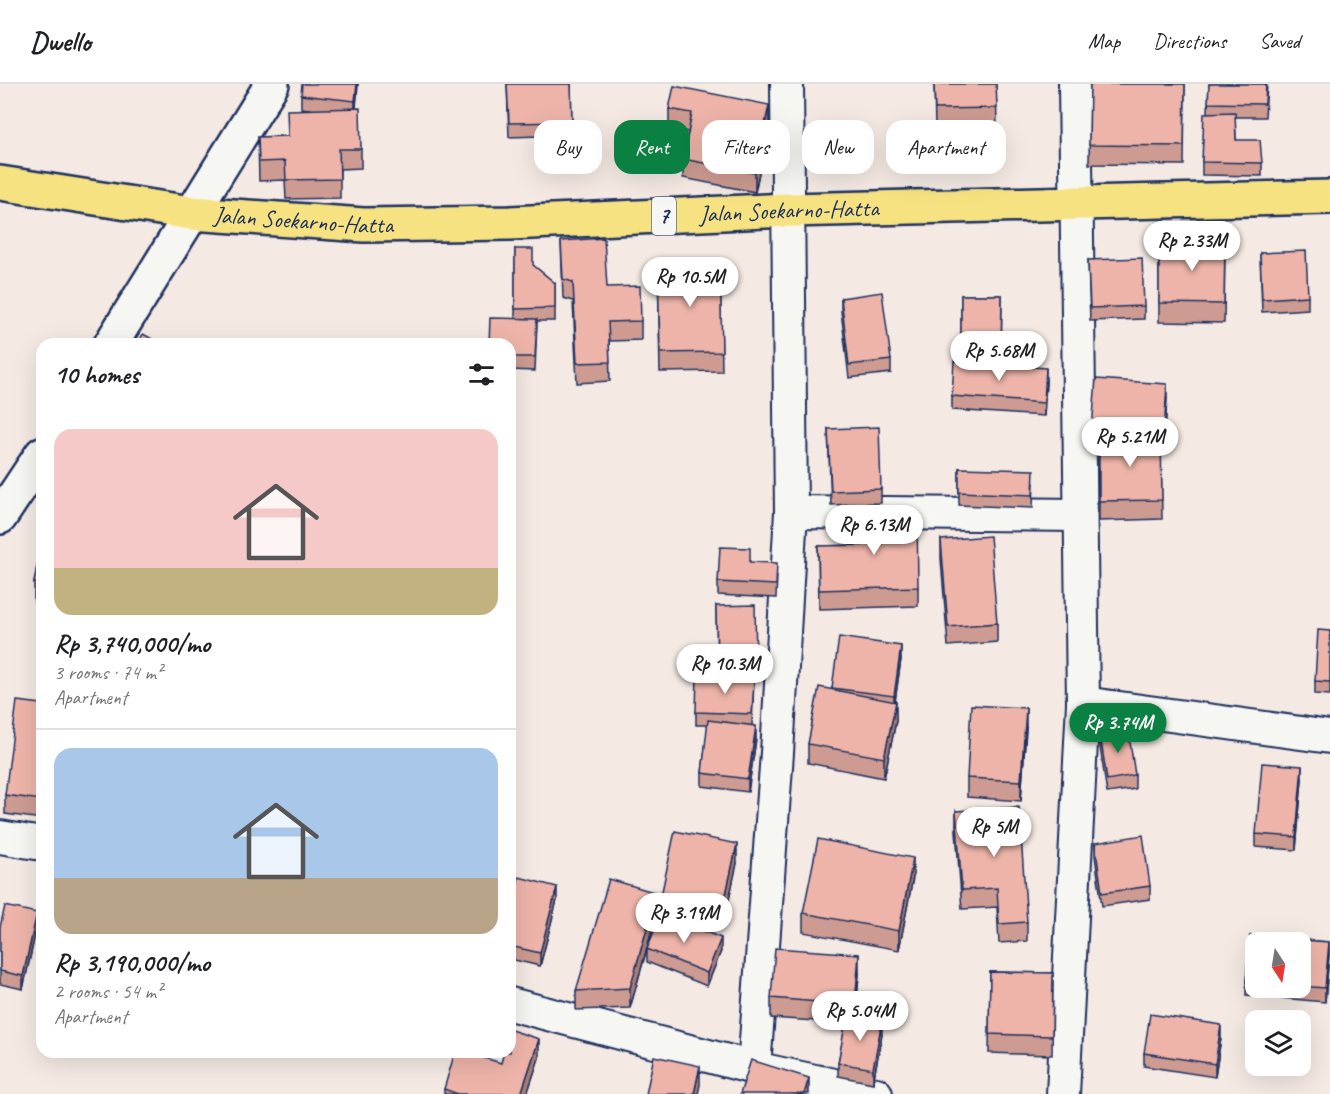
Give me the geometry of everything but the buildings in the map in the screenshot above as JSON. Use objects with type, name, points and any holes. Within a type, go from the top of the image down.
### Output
[{"type":"highway","name":"Jalan Soekarno-Hatta","points":[[0,183],[192,213],[364,225],[510,223],[788,210],[1330,197]]},
{"type":"main road","points":[[115,338],[272,84]]},
{"type":"main road","points":[[0,516],[36,463]]},
{"type":"street","points":[[753,1068],[777,753],[791,512],[787,84]]},
{"type":"street","points":[[1063,1094],[1083,703],[1075,84]]},
{"type":"street","points":[[791,512],[1080,515]]},
{"type":"street","points":[[1083,703],[1330,737]]},
{"type":"street","points":[[0,837],[36,843]]},
{"type":"street","points":[[516,1006],[753,1068],[876,1094]]}]
